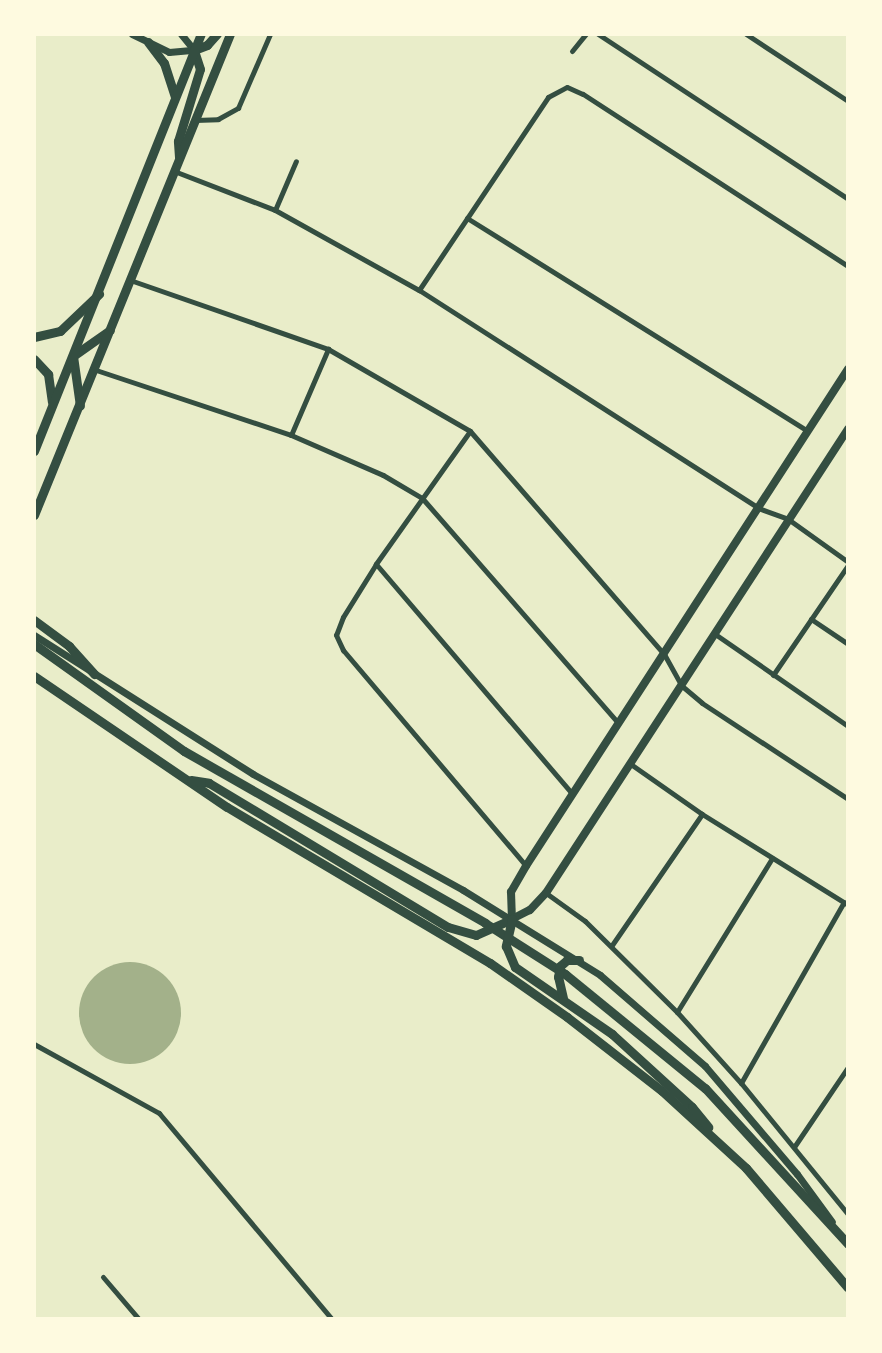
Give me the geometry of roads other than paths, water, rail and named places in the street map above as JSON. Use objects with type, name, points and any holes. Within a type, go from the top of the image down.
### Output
[{"type":"main road","points":[[34,451],[99,294],[201,34]]},
{"type":"main road","points":[[194,50],[207,45],[218,34]]},
{"type":"main road","points":[[34,515],[96,370],[230,34]]},
{"type":"main road","points":[[148,42],[164,63],[175,96]]},
{"type":"main road","points":[[179,158],[178,141],[200,69],[194,50]]},
{"type":"main road","points":[[34,337],[60,331],[99,294]]},
{"type":"main road","points":[[73,356],[112,328]]},
{"type":"main road","points":[[73,356],[80,408]]},
{"type":"main road","points":[[34,359],[48,374],[52,406]]},
{"type":"main road","points":[[722,1146],[692,1107],[654,1070],[563,998],[515,967],[507,956],[512,919],[511,892],[571,792],[664,654],[848,369]]},
{"type":"main road","points":[[191,780],[215,786],[448,927],[476,935],[530,910],[546,893],[632,765],[788,519],[848,429]]},
{"type":"main road","points":[[34,620],[69,646],[94,674]]},
{"type":"main road","points":[[34,644],[184,751],[294,817],[527,949],[675,1060],[732,1116],[845,1241]]},
{"type":"main road","points":[[35,676],[247,820],[490,963],[662,1091],[746,1168],[848,1288]]},
{"type":"main road","points":[[563,998],[558,977],[560,966],[567,960],[579,960]]},
{"type":"street","points":[[132,34],[169,52],[194,50]]},
{"type":"street","points":[[181,34],[194,50]]},
{"type":"street","points":[[195,120],[218,119],[238,108],[270,34]]},
{"type":"street","points":[[572,51],[586,34]]},
{"type":"street","points":[[598,34],[848,199]]},
{"type":"street","points":[[746,34],[848,101]]},
{"type":"street","points":[[419,290],[548,97],[560,88],[583,94],[848,266]]},
{"type":"street","points":[[275,210],[296,161]]},
{"type":"street","points":[[174,171],[275,210],[419,290],[758,508],[788,519],[848,564],[773,675]]},
{"type":"street","points":[[467,218],[808,431]]},
{"type":"street","points":[[130,280],[328,349],[470,431],[664,654],[682,686],[702,703],[848,799]]},
{"type":"street","points":[[291,435],[328,349]]},
{"type":"street","points":[[96,370],[291,435],[382,475],[422,498],[618,723]]},
{"type":"street","points":[[470,431],[376,564],[343,616],[336,635],[343,650],[526,866]]},
{"type":"street","points":[[376,564],[571,792]]},
{"type":"street","points":[[811,619],[848,644]]},
{"type":"street","points":[[715,634],[848,726]]},
{"type":"street","points":[[34,635],[253,774],[512,919],[579,960],[705,1066],[797,1174],[845,1241]]},
{"type":"street","points":[[632,765],[702,814],[846,904],[741,1083]]},
{"type":"street","points":[[612,945],[702,814]]},
{"type":"street","points":[[677,1012],[772,858]]},
{"type":"street","points":[[546,893],[567,904],[612,945],[677,1012],[741,1083],[848,1214]]},
{"type":"street","points":[[34,1044],[159,1113],[331,1318]]},
{"type":"street","points":[[794,1148],[848,1067]]},
{"type":"street","points":[[103,1277],[138,1318]]},
{"type":"street","points":[[319,1318],[326,1313]]}]
